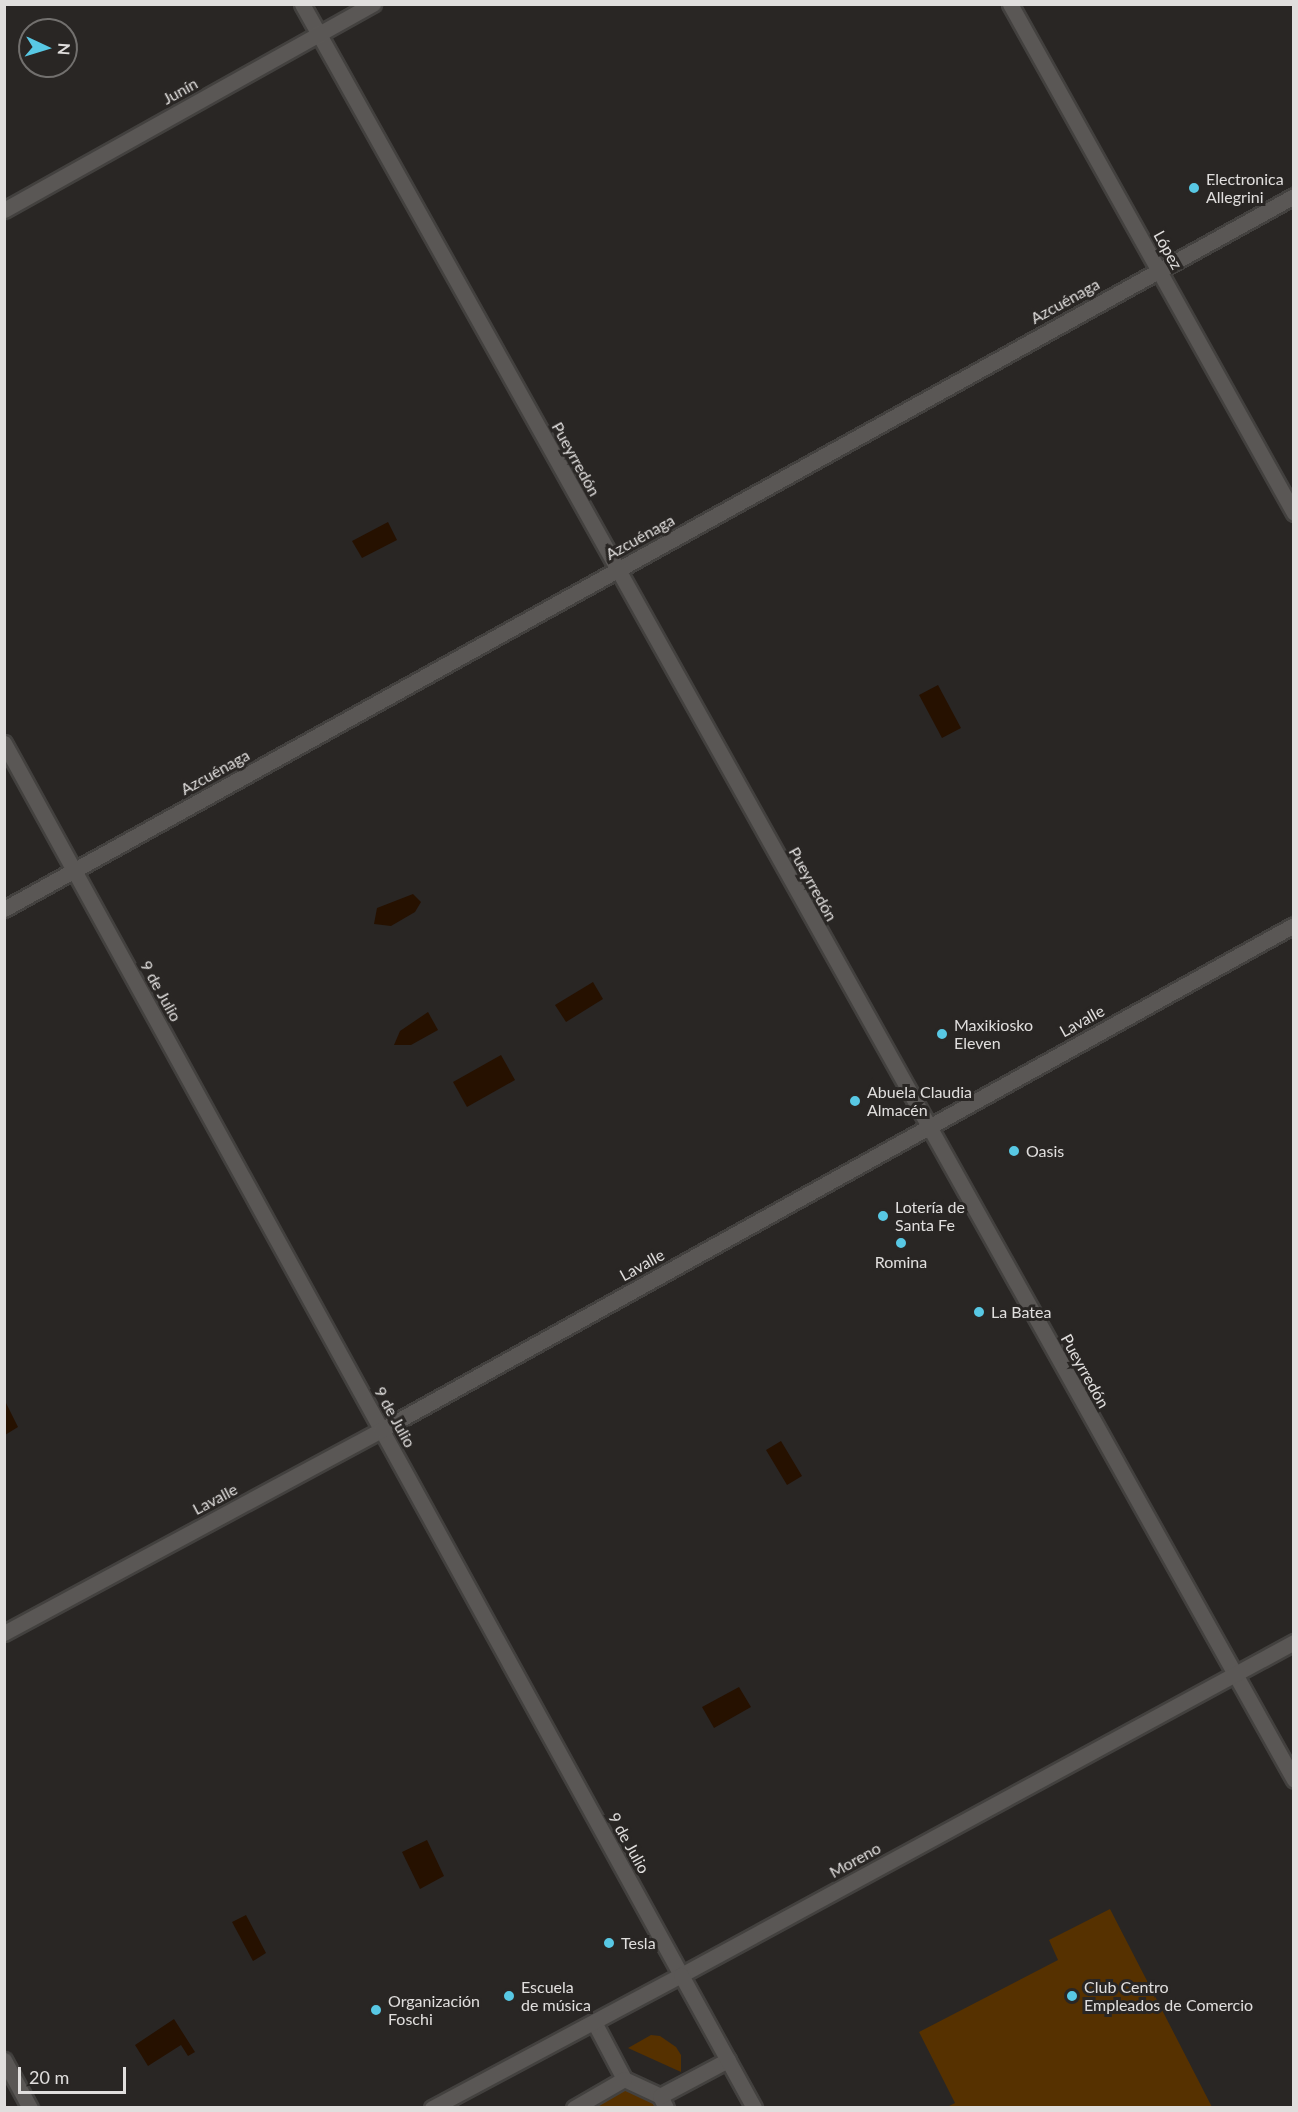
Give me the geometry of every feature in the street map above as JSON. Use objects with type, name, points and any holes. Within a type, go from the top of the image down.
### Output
[{"type":"street","name":"Pueyrredón","points":[[302,4],[1293,1780]]},
{"type":"street","name":"Junín","points":[[4,210],[373,4]]},
{"type":"street","name":"López","points":[[1010,4],[1293,513]]},
{"type":"street","name":"Azcuénaga","points":[[4,909],[1293,196]]},
{"type":"street","name":"9 de Julio","points":[[4,744],[754,2108]]},
{"type":"street","name":"Lavalle","points":[[4,1633],[381,1430],[1293,925]]},
{"type":"street","name":"Moreno","points":[[432,2108],[681,1976],[1293,1642]]},
{"type":"street","points":[[594,2022],[624,2079],[663,2102],[728,2060]]},
{"type":"street","points":[[4,2060],[30,2108]]},
{"type":"street","points":[[574,2108],[624,2079]]},
{"type":"shaded area","points":[[388,522],[397,540],[362,558],[352,541]]},
{"type":"shaded area","points":[[938,685],[961,728],[942,738],[919,695]]},
{"type":"shaded area","points":[[413,894],[421,902],[415,912],[391,926],[374,924],[377,908]]},
{"type":"shaded area","points":[[593,982],[603,999],[566,1022],[555,1005]]},
{"type":"shaded area","points":[[428,1012],[438,1030],[411,1045],[394,1045],[400,1031]]},
{"type":"shaded area","points":[[501,1055],[515,1080],[467,1107],[453,1082]]},
{"type":"shaded area","points":[[5,1401],[18,1427],[4,1435]]},
{"type":"shaded area","points":[[781,1441],[802,1476],[787,1485],[766,1450]]},
{"type":"shaded area","points":[[739,1687],[751,1707],[714,1728],[702,1707]]},
{"type":"shaded area","points":[[427,1840],[444,1876],[420,1889],[402,1852]]},
{"type":"shaded area","name":"Club Centro Empleados de Comercio","points":[[1110,1909],[1212,2107],[947,2107],[955,2103],[919,2032],[1058,1960],[1049,1940]]},
{"type":"shaded area","points":[[246,1915],[266,1953],[253,1961],[232,1922]]},
{"type":"shaded area","points":[[174,2019],[195,2052],[188,2056],[181,2045],[148,2066],[135,2045]]},
{"type":"shaded area","points":[[651,2035],[660,2036],[676,2047],[681,2055],[681,2072],[628,2048]]},
{"type":"shaded area","points":[[624,2079],[666,2108],[574,2108]]},
{"type":"place","name":"Electronica Allegrini","points":[[1194,188]]},
{"type":"place","name":"Maxikiosko Eleven","points":[[942,1034]]},
{"type":"place","name":"Abuela Claudia Almacén","points":[[855,1101]]},
{"type":"place","name":"Oasis","points":[[1014,1151]]},
{"type":"place","name":"Lotería de Santa Fe","points":[[883,1216]]},
{"type":"place","name":"Romina","points":[[901,1243]]},
{"type":"place","name":"La Batea","points":[[979,1312]]},
{"type":"place","name":"Tesla","points":[[609,1943]]},
{"type":"place","name":"Escuela de música","points":[[509,1996]]},
{"type":"place","name":"Club Centro Empleados de Comercio","points":[[1072,1996]]},
{"type":"place","name":"Organización Foschi","points":[[376,2010]]}]
